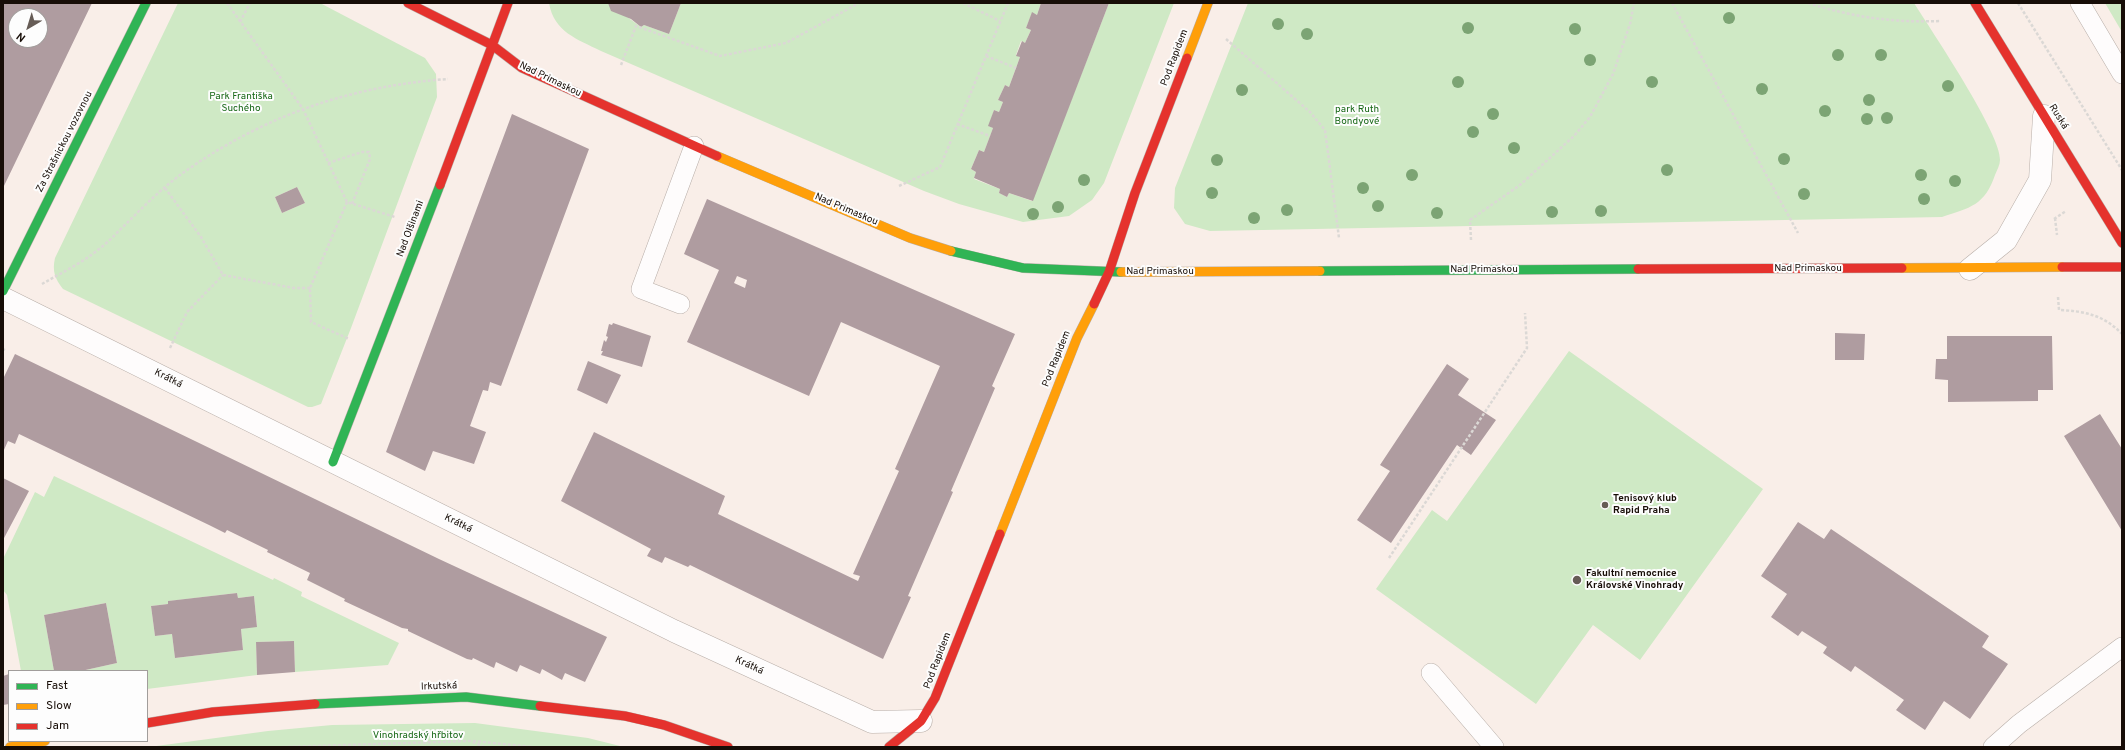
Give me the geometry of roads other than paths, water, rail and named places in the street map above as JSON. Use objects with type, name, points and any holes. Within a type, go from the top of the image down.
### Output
[{"type":"street","name":"Za Strašnickou vozovnou","points":[[3,291],[146,3]]},
{"type":"street","name":"Nad Primaskou","points":[[408,3],[492,44],[522,68],[694,146],[910,238],[966,256],[1023,268],[1109,272],[2122,267]]},
{"type":"street","name":"Nad Olšinami","points":[[333,462],[508,3]]},
{"type":"street","name":"Pod Rapidem","points":[[921,722],[935,698],[1077,338],[1109,272],[1135,193],[1208,3]]},
{"type":"street","name":"Ruská","points":[[1975,3],[2122,244]]},
{"type":"street","points":[[1970,268],[2006,240],[2040,180],[2044,116]]},
{"type":"street","name":"Krátká","points":[[3,298],[674,631],[872,722],[921,722]]},
{"type":"street","name":"Irkutská","points":[[148,723],[221,711],[351,701],[466,697],[625,716],[664,725],[728,747]]},
{"type":"street","points":[[898,745],[921,722]]},
{"type":"street","points":[[10,747],[39,742]]},
{"type":"lane","points":[[2080,3],[2122,74]]},
{"type":"lane","points":[[680,304],[641,289],[694,146]]},
{"type":"lane","points":[[1993,747],[2019,724],[2122,647]]},
{"type":"lane","points":[[1431,672],[1494,747]]},
{"type":"place","name":"Tenisový klub Rapid Praha","points":[[1605,505]]},
{"type":"place","name":"Fakultní nemocnice Královské Vinohrady","points":[[1577,580]]},
{"type":"park label","name":"Park Františka Suchého","points":[[241,102]]},
{"type":"park label","name":"park Ruth Bondyové","points":[[1357,116]]},
{"type":"park label","name":"Vinohradský hřbitov","points":[[418,736]]}]
